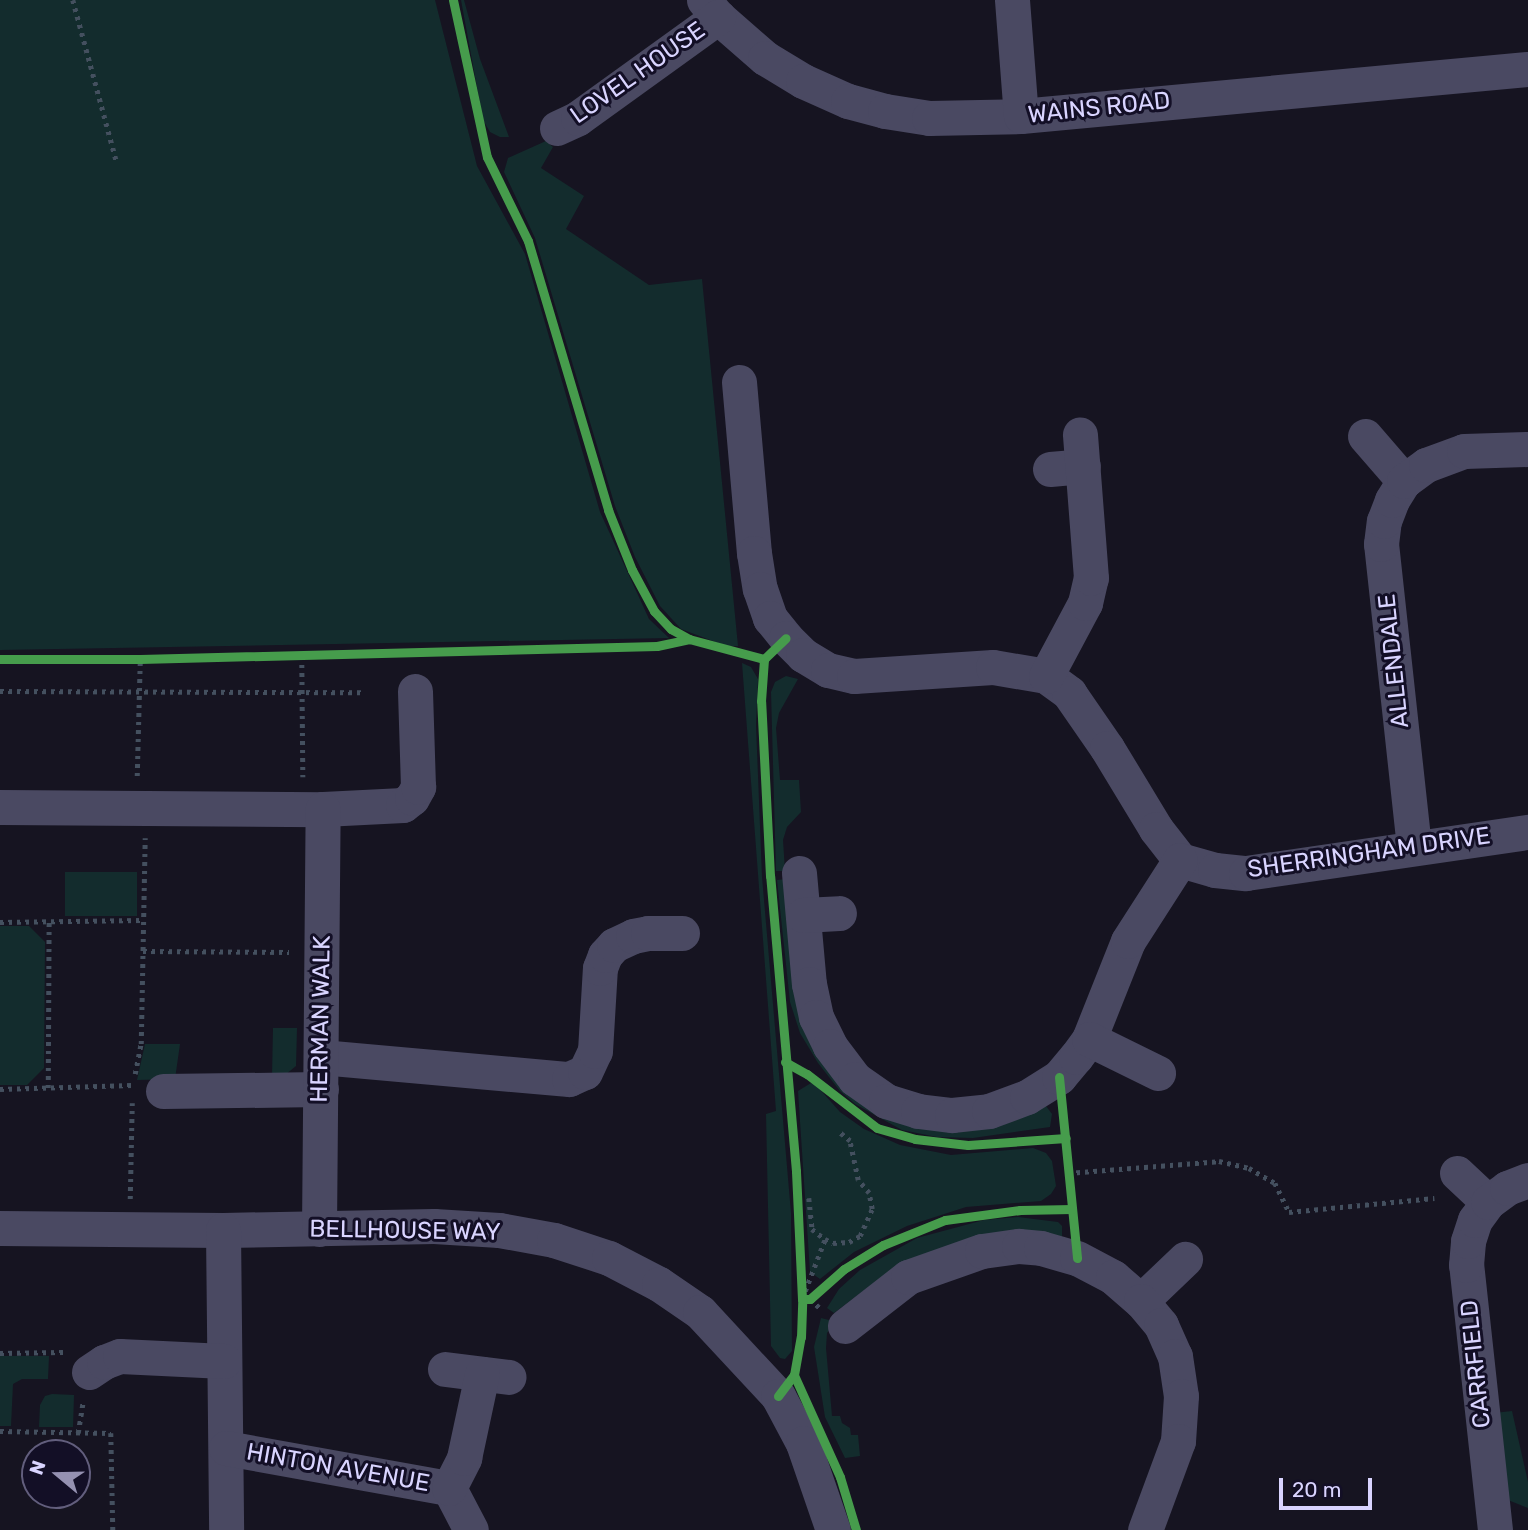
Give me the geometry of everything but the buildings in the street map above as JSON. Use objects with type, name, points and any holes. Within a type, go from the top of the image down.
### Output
[{"type":"street","points":[[1012,0],[1021,116]]},
{"type":"street","name":"WAINS ROAD","points":[[711,8],[765,58],[803,80],[848,101],[884,111],[929,118],[1021,116],[1528,69]]},
{"type":"street","name":"LOVEL HOUSE","points":[[557,128],[578,118],[711,8]]},
{"type":"street","points":[[739,382],[754,553],[760,589],[770,618],[803,655],[828,670],[854,676],[993,667],[1046,676],[1069,693],[1107,748],[1156,829],[1180,860],[1128,941],[1089,1039],[1059,1077],[1027,1097],[989,1111],[952,1115],[918,1111],[886,1101],[855,1079],[830,1046],[817,1017],[809,985],[799,873]]},
{"type":"street","points":[[1364,436],[1404,481]]},
{"type":"street","name":"ALLENDALE","points":[[1415,847],[1381,544],[1384,521],[1392,500],[1404,481],[1444,456],[1464,451],[1528,449]]},
{"type":"street","points":[[1046,676],[1084,603],[1091,578],[1071,457]]},
{"type":"street","points":[[0,807],[313,809],[403,805],[412,798],[418,787],[415,691]]},
{"type":"street","name":"HERMAN WALK","points":[[313,809],[322,952],[319,1229]]},
{"type":"street","name":"SHERRINGHAM DRIVE","points":[[1180,860],[1215,870],[1246,873],[1528,832]]},
{"type":"street","points":[[803,915],[839,913]]},
{"type":"street","points":[[148,1088],[321,1073],[569,1079],[585,1072],[595,1051],[600,968],[605,954],[614,945],[632,936],[682,933]]},
{"type":"street","points":[[1089,1039],[1158,1073]]},
{"type":"street","name":"CARRFIELD","points":[[1495,1530],[1465,1265],[1468,1241],[1475,1220],[1469,1185],[1507,1188],[1528,1180]]},
{"type":"street","name":"BELLHOUSE WAY","points":[[0,1228],[223,1230],[434,1226],[499,1230],[554,1240],[598,1255],[659,1284],[700,1312],[778,1396],[803,1443],[833,1530]]},
{"type":"street","points":[[223,1230],[226,1530]]},
{"type":"street","points":[[845,1326],[908,1277],[982,1251],[1019,1246],[1041,1248],[1077,1258],[1113,1277],[1141,1301],[1160,1325],[1175,1356],[1181,1396],[1178,1441],[1145,1530]]},
{"type":"street","points":[[1141,1301],[1185,1259]]},
{"type":"street","points":[[89,1372],[120,1356],[224,1361]]},
{"type":"street","name":"HINTON AVENUE","points":[[445,1369],[496,1375],[464,1458],[449,1488]]},
{"type":"street","name":"HINTON AVENUE","points":[[226,1448],[449,1488]]},
{"type":"street","name":"HINTON AVENUE","points":[[449,1488],[471,1530]]},
{"type":"path","points":[[73,0],[117,163]]},
{"type":"path","points":[[288,656],[316,656]]},
{"type":"path","points":[[302,656],[302,692],[313,809]]},
{"type":"path","points":[[126,659],[153,659]]},
{"type":"path","points":[[130,1228],[148,1088],[141,1044],[145,823],[136,808],[140,659]]},
{"type":"path","points":[[0,691],[362,692]]},
{"type":"path","points":[[48,1088],[49,919]]},
{"type":"path","points":[[0,922],[143,919]]},
{"type":"path","points":[[143,951],[322,952]]},
{"type":"path","points":[[0,1089],[148,1088]]},
{"type":"path","points":[[809,1198],[812,1229],[825,1240],[833,1243],[849,1242],[860,1237],[872,1209],[869,1193],[858,1180],[850,1141],[839,1132]]},
{"type":"path","points":[[1068,1161],[1070,1185]]},
{"type":"path","points":[[1069,1173],[1219,1161],[1249,1168],[1275,1183],[1289,1212],[1445,1197],[1469,1185]]},
{"type":"path","points":[[802,1299],[825,1240]]},
{"type":"path","points":[[801,1274],[802,1312]]},
{"type":"path","points":[[802,1299],[810,1299],[818,1292]]},
{"type":"path","points":[[0,1353],[77,1352],[89,1372]]},
{"type":"path","points":[[0,1431],[111,1433],[113,1530]]},
{"type":"green space","points":[[0,0],[435,0],[477,166],[525,254],[600,512],[649,619],[669,638],[0,650]]},
{"type":"green space","points":[[461,0],[464,0],[480,59],[509,137],[500,137],[490,132],[483,120]]},
{"type":"green space","points":[[546,141],[553,147],[541,168],[584,196],[566,229],[649,285],[702,279],[738,646],[726,646],[681,629],[660,606],[635,557],[615,506],[535,238],[504,172],[508,158]]},
{"type":"green space","points":[[742,663],[751,667],[758,679],[756,725],[762,877],[791,1213],[792,1351],[785,1359],[780,1358],[771,1346],[766,1114],[776,1111]]},
{"type":"green space","points":[[786,676],[798,679],[779,713],[776,728],[780,780],[799,780],[801,812],[787,827],[783,840],[785,871],[776,871],[771,692],[775,682]]},
{"type":"green space","points":[[65,872],[137,872],[137,916],[65,916]]},
{"type":"green space","points":[[787,879],[825,1058],[997,1127],[1046,1106],[1052,1114],[1050,1127],[973,1138],[937,1137],[902,1130],[855,1104],[840,1091],[818,1063],[800,1033],[790,1002],[777,880]]},
{"type":"green space","points":[[0,926],[29,926],[45,942],[44,1068],[27,1085],[0,1085]]},
{"type":"green space","points":[[273,1028],[297,1028],[296,1066],[285,1075],[272,1077]]},
{"type":"green space","points":[[145,1044],[180,1044],[175,1079],[137,1080]]},
{"type":"green space","points":[[811,1083],[816,1085],[840,1112],[864,1129],[900,1145],[951,1155],[1033,1148],[1046,1153],[1052,1161],[1056,1186],[1051,1194],[1041,1201],[966,1207],[907,1226],[854,1252],[820,1279],[810,1272],[798,1091]]},
{"type":"green space","points":[[1018,1217],[1058,1222],[1062,1226],[1062,1237],[886,1274],[834,1313],[827,1308],[839,1289],[860,1270],[917,1238],[984,1220]]},
{"type":"green space","points":[[821,1318],[829,1320],[831,1328],[827,1333],[826,1348],[832,1416],[840,1416],[842,1423],[850,1428],[851,1435],[858,1435],[860,1456],[845,1458],[825,1417],[814,1347]]},
{"type":"green space","points":[[0,1356],[49,1356],[48,1379],[22,1379],[13,1384],[11,1426],[0,1426]]},
{"type":"green space","points":[[74,1395],[73,1427],[39,1427],[40,1405],[45,1396]]},
{"type":"green space","points":[[1512,1411],[1528,1482],[1528,1508],[1508,1500],[1494,1413]]},
{"type":"cycle path","points":[[453,0],[487,157],[528,241],[608,510],[632,570],[654,611],[671,629],[689,639],[764,659]]},
{"type":"cycle path","points":[[778,1396],[794,1375],[801,1337],[802,1299],[796,1171],[770,876],[761,701],[764,659],[786,638]]},
{"type":"cycle path","points":[[0,659],[140,659],[657,646],[689,639]]},
{"type":"cycle path","points":[[785,1062],[807,1074],[877,1128],[915,1139],[968,1145],[1066,1138]]},
{"type":"cycle path","points":[[1059,1077],[1077,1258]]},
{"type":"cycle path","points":[[802,1299],[810,1299],[844,1269],[883,1245],[945,1220],[1020,1210],[1072,1209]]},
{"type":"cycle path","points":[[794,1375],[840,1477],[856,1530]]}]
